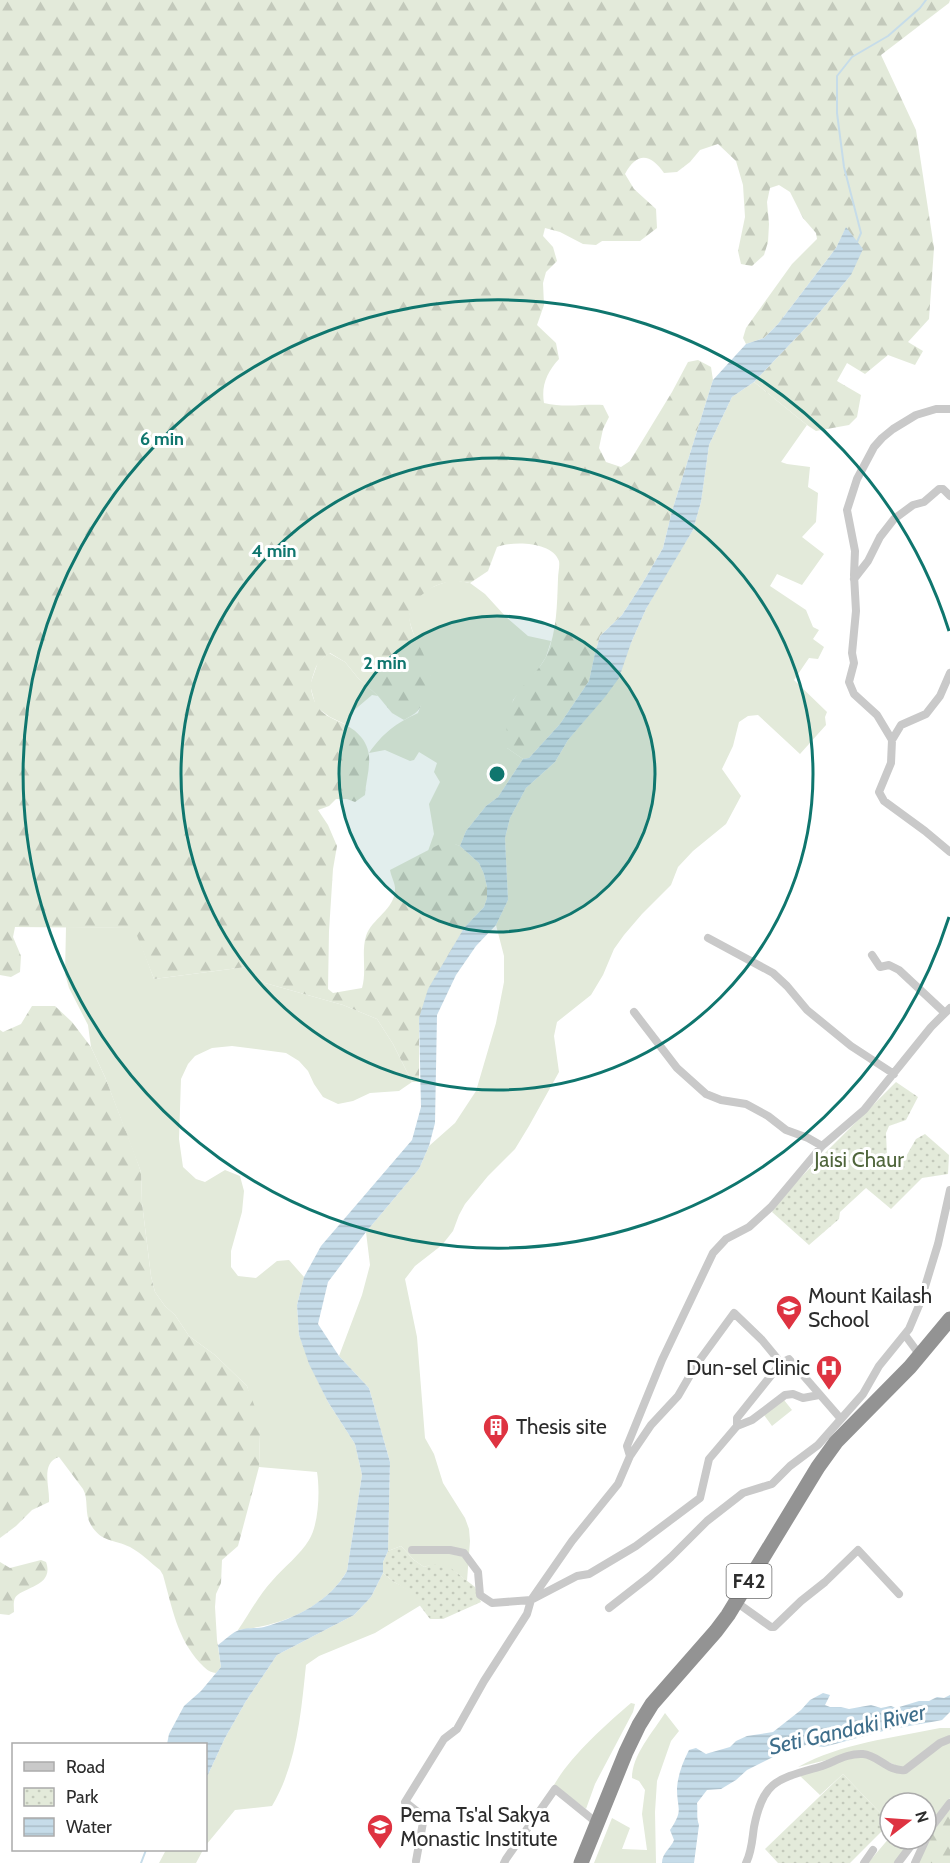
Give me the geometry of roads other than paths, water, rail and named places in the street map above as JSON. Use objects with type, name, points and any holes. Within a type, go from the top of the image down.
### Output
[{"type":"highway","name":"F42","points":[[581,1863],[632,1737],[652,1704],[716,1631],[824,1458],[848,1429],[910,1367],[950,1319]]},
{"type":"street","points":[[892,740],[877,715],[850,687],[849,677],[854,663],[852,653],[856,611],[855,551],[847,510],[857,479],[874,447],[893,429],[916,415],[936,409],[950,409]]},
{"type":"street","points":[[854,579],[894,519],[913,505],[924,502],[939,489],[943,489],[950,496]]},
{"type":"street","points":[[950,674],[940,696],[926,714],[901,725],[892,740],[891,763],[879,792],[884,801],[950,852]]},
{"type":"street","points":[[708,938],[773,973],[807,1010],[850,1046],[894,1074]]},
{"type":"street","points":[[630,1456],[627,1446],[662,1360],[713,1253],[726,1239],[748,1227],[771,1207],[822,1146],[864,1110],[931,1027],[947,1011],[899,970],[889,965],[880,967],[872,955]]},
{"type":"street","points":[[634,1012],[676,1068],[706,1094],[721,1100],[746,1104],[768,1116],[786,1130],[822,1146]]},
{"type":"street","points":[[609,1608],[650,1576],[708,1521],[743,1493],[771,1484],[818,1445],[864,1394],[879,1366],[905,1335],[920,1303],[938,1244],[950,1191]]},
{"type":"street","points":[[416,1861],[423,1817],[405,1802],[444,1740],[457,1729],[484,1681],[527,1614],[531,1600],[572,1541],[618,1484],[630,1456],[651,1425],[678,1396],[696,1365],[734,1313],[762,1340],[781,1363]]},
{"type":"street","points":[[905,1335],[919,1354]]},
{"type":"street","points":[[737,1426],[737,1418],[781,1363],[789,1359],[841,1419]]},
{"type":"street","points":[[412,1550],[450,1550],[464,1553],[478,1572],[480,1595],[492,1603],[531,1600],[577,1576],[589,1574],[636,1546],[700,1498],[709,1459],[737,1426],[752,1420],[785,1395],[793,1394],[803,1398],[819,1395]]},
{"type":"street","points":[[736,1602],[771,1628],[774,1627],[858,1550],[899,1594]]},
{"type":"street","points":[[746,1863],[762,1799],[767,1789],[776,1782],[792,1774],[822,1767],[840,1758],[856,1754],[867,1755],[895,1769],[905,1770],[940,1743],[950,1739]]},
{"type":"street","points":[[504,1863],[555,1789],[597,1823]]},
{"type":"street","points":[[938,1818],[950,1803]]},
{"type":"street","points":[[864,1863],[873,1850]]},
{"type":"water","points":[[846,227],[863,249],[851,275],[814,319],[754,382],[732,397],[709,445],[701,502],[693,530],[646,609],[619,678],[568,740],[555,762],[526,788],[510,818],[505,838],[508,900],[496,925],[476,946],[456,975],[437,1015],[435,1123],[429,1146],[419,1169],[328,1282],[318,1324],[339,1356],[369,1388],[390,1462],[388,1551],[383,1562],[383,1573],[371,1597],[354,1615],[277,1655],[246,1701],[207,1777],[207,1743],[167,1743],[169,1734],[184,1706],[201,1691],[221,1667],[218,1645],[240,1630],[261,1628],[311,1607],[322,1600],[340,1582],[347,1571],[362,1475],[355,1444],[328,1402],[309,1364],[299,1335],[297,1305],[304,1277],[321,1246],[412,1140],[421,1107],[419,1018],[428,989],[464,928],[484,907],[487,898],[487,887],[479,863],[460,846],[466,831],[486,806],[498,797],[523,759],[529,758],[560,724],[589,681],[600,636],[622,615],[663,548],[672,511],[713,380],[746,344],[764,338],[778,324],[836,248]]},
{"type":"water","name":"Seti Gandaki River","points":[[823,1693],[830,1695],[825,1705],[849,1709],[871,1705],[896,1708],[950,1695],[950,1712],[942,1720],[887,1730],[824,1747],[806,1745],[787,1750],[747,1770],[721,1789],[707,1790],[697,1803],[699,1825],[694,1863],[662,1863],[663,1856],[674,1840],[670,1830],[679,1809],[677,1788],[681,1768],[689,1750],[696,1748],[706,1754],[730,1747],[747,1736],[773,1732],[810,1700]]},
{"type":"waterway","points":[[857,242],[861,233],[844,167],[837,113],[837,76],[852,57],[888,36],[926,0]]},
{"type":"waterway","points":[[141,1863],[146,1851]]},
{"type":"place","name":"Mount Kailash School","points":[[789,1331]]},
{"type":"place","name":"Dun-sel Clinic","points":[[829,1391]]},
{"type":"place","name":"Thesis site","points":[[496,1450]]},
{"type":"place","name":"Pema Ts'al Sakya Monastic Institute","points":[[380,1850]]},
{"type":"park label","name":"Jaisi Chaur","points":[[859,1160]]}]
